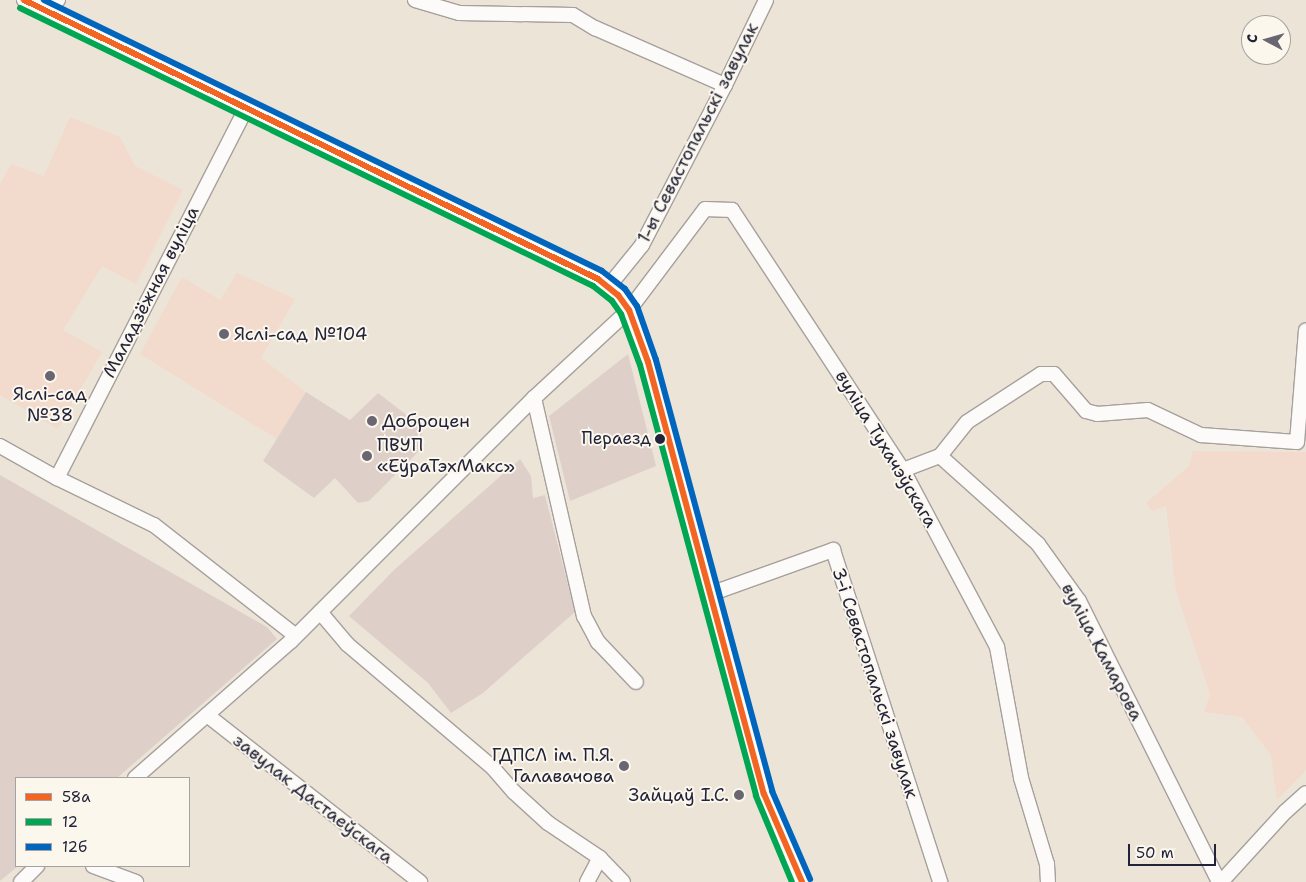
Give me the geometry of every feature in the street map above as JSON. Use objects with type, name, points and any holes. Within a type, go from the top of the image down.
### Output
[{"type":"street","points":[[24,0],[598,279],[618,295],[629,310],[648,362],[764,794],[802,882]]},
{"type":"street","points":[[48,11],[58,0]]},
{"type":"street","points":[[415,0],[459,13],[572,15],[595,28],[725,85]]},
{"type":"street","name":"1-ы Севастопальскі завулак","points":[[608,287],[642,245],[725,85],[766,0]]},
{"type":"street","name":"Маладзёжная вуліца","points":[[57,478],[247,107]]},
{"type":"street","name":"вуліца Тухачэўскага","points":[[629,310],[705,209],[732,210],[903,470],[997,646],[1021,778],[1047,864],[1048,882]]},
{"type":"street","points":[[135,777],[207,716],[293,638],[534,398],[629,310]]},
{"type":"street","points":[[903,470],[940,456],[967,422],[1041,374],[1054,374],[1086,411],[1097,414],[1148,410],[1201,435],[1297,442],[1306,330]]},
{"type":"street","points":[[534,398],[584,616],[598,642],[636,682]]},
{"type":"street","points":[[0,446],[57,478],[154,525],[293,638]]},
{"type":"street","name":"вуліца Камарова","points":[[940,456],[1038,544],[1079,601],[1220,882],[1285,812],[1306,793]]},
{"type":"street","name":"3-і Севастопальскі завулак","points":[[710,594],[833,550],[940,882]]},
{"type":"street","points":[[320,612],[347,644],[493,768],[514,792],[548,823],[600,858],[623,882]]},
{"type":"street","name":"завулак Дастаеўскага","points":[[207,716],[420,882]]},
{"type":"street","points":[[587,882],[600,858]]},
{"type":"street","points":[[21,882],[36,867]]},
{"type":"street","points":[[96,867],[136,882]]},
{"type":"shaded area","points":[[70,117],[120,137],[135,166],[183,190],[136,284],[102,266],[63,330],[102,352],[58,429],[0,395],[0,184],[11,164],[44,176]]},
{"type":"shaded area","points":[[237,273],[295,299],[261,358],[306,392],[277,439],[140,354],[182,277],[220,300]]},
{"type":"shaded area","points":[[628,354],[656,466],[570,501],[549,416]]},
{"type":"shaded area","name":"ПВУП «ЕўраТэхМакс»","points":[[306,392],[350,420],[378,393],[421,426],[423,447],[369,501],[358,503],[335,478],[314,498],[263,461]]},
{"type":"shaded area","points":[[1193,451],[1306,452],[1306,770],[1277,800],[1271,755],[1242,717],[1204,712],[1210,694],[1176,591],[1166,506],[1152,511],[1146,503],[1189,466]]},
{"type":"shaded area","points":[[520,459],[531,476],[533,498],[545,495],[575,612],[483,693],[451,713],[428,683],[349,616],[395,569]]},
{"type":"shaded area","points":[[0,475],[267,627],[277,639],[118,777],[15,777],[15,867],[17,867],[0,881]]},
{"type":"transit line","name":"58а","points":[[24,0],[598,279],[618,295],[629,310],[648,362],[764,794],[802,882]]},
{"type":"transit line","name":"12б","points":[[44,0],[602,271],[625,289],[637,306],[656,360],[772,791],[810,879]]},
{"type":"transit line","name":"12","points":[[20,8],[593,286],[612,301],[621,314],[640,365],[756,796],[792,882]]},
{"type":"place","name":"Яслі-сад №104","points":[[224,334]]},
{"type":"place","name":"Яслі-сад №38","points":[[50,376]]},
{"type":"place","name":"Доброцен","points":[[372,421]]},
{"type":"place","name":"Пераезд","points":[[660,439]]},
{"type":"place","name":"ПВУП «ЕўраТэхМакс»","points":[[367,456]]},
{"type":"place","name":"ГДПСЛ ім. П.Я. Галавачова","points":[[624,766]]},
{"type":"place","name":"Зайцаў І.С.","points":[[739,795]]}]
